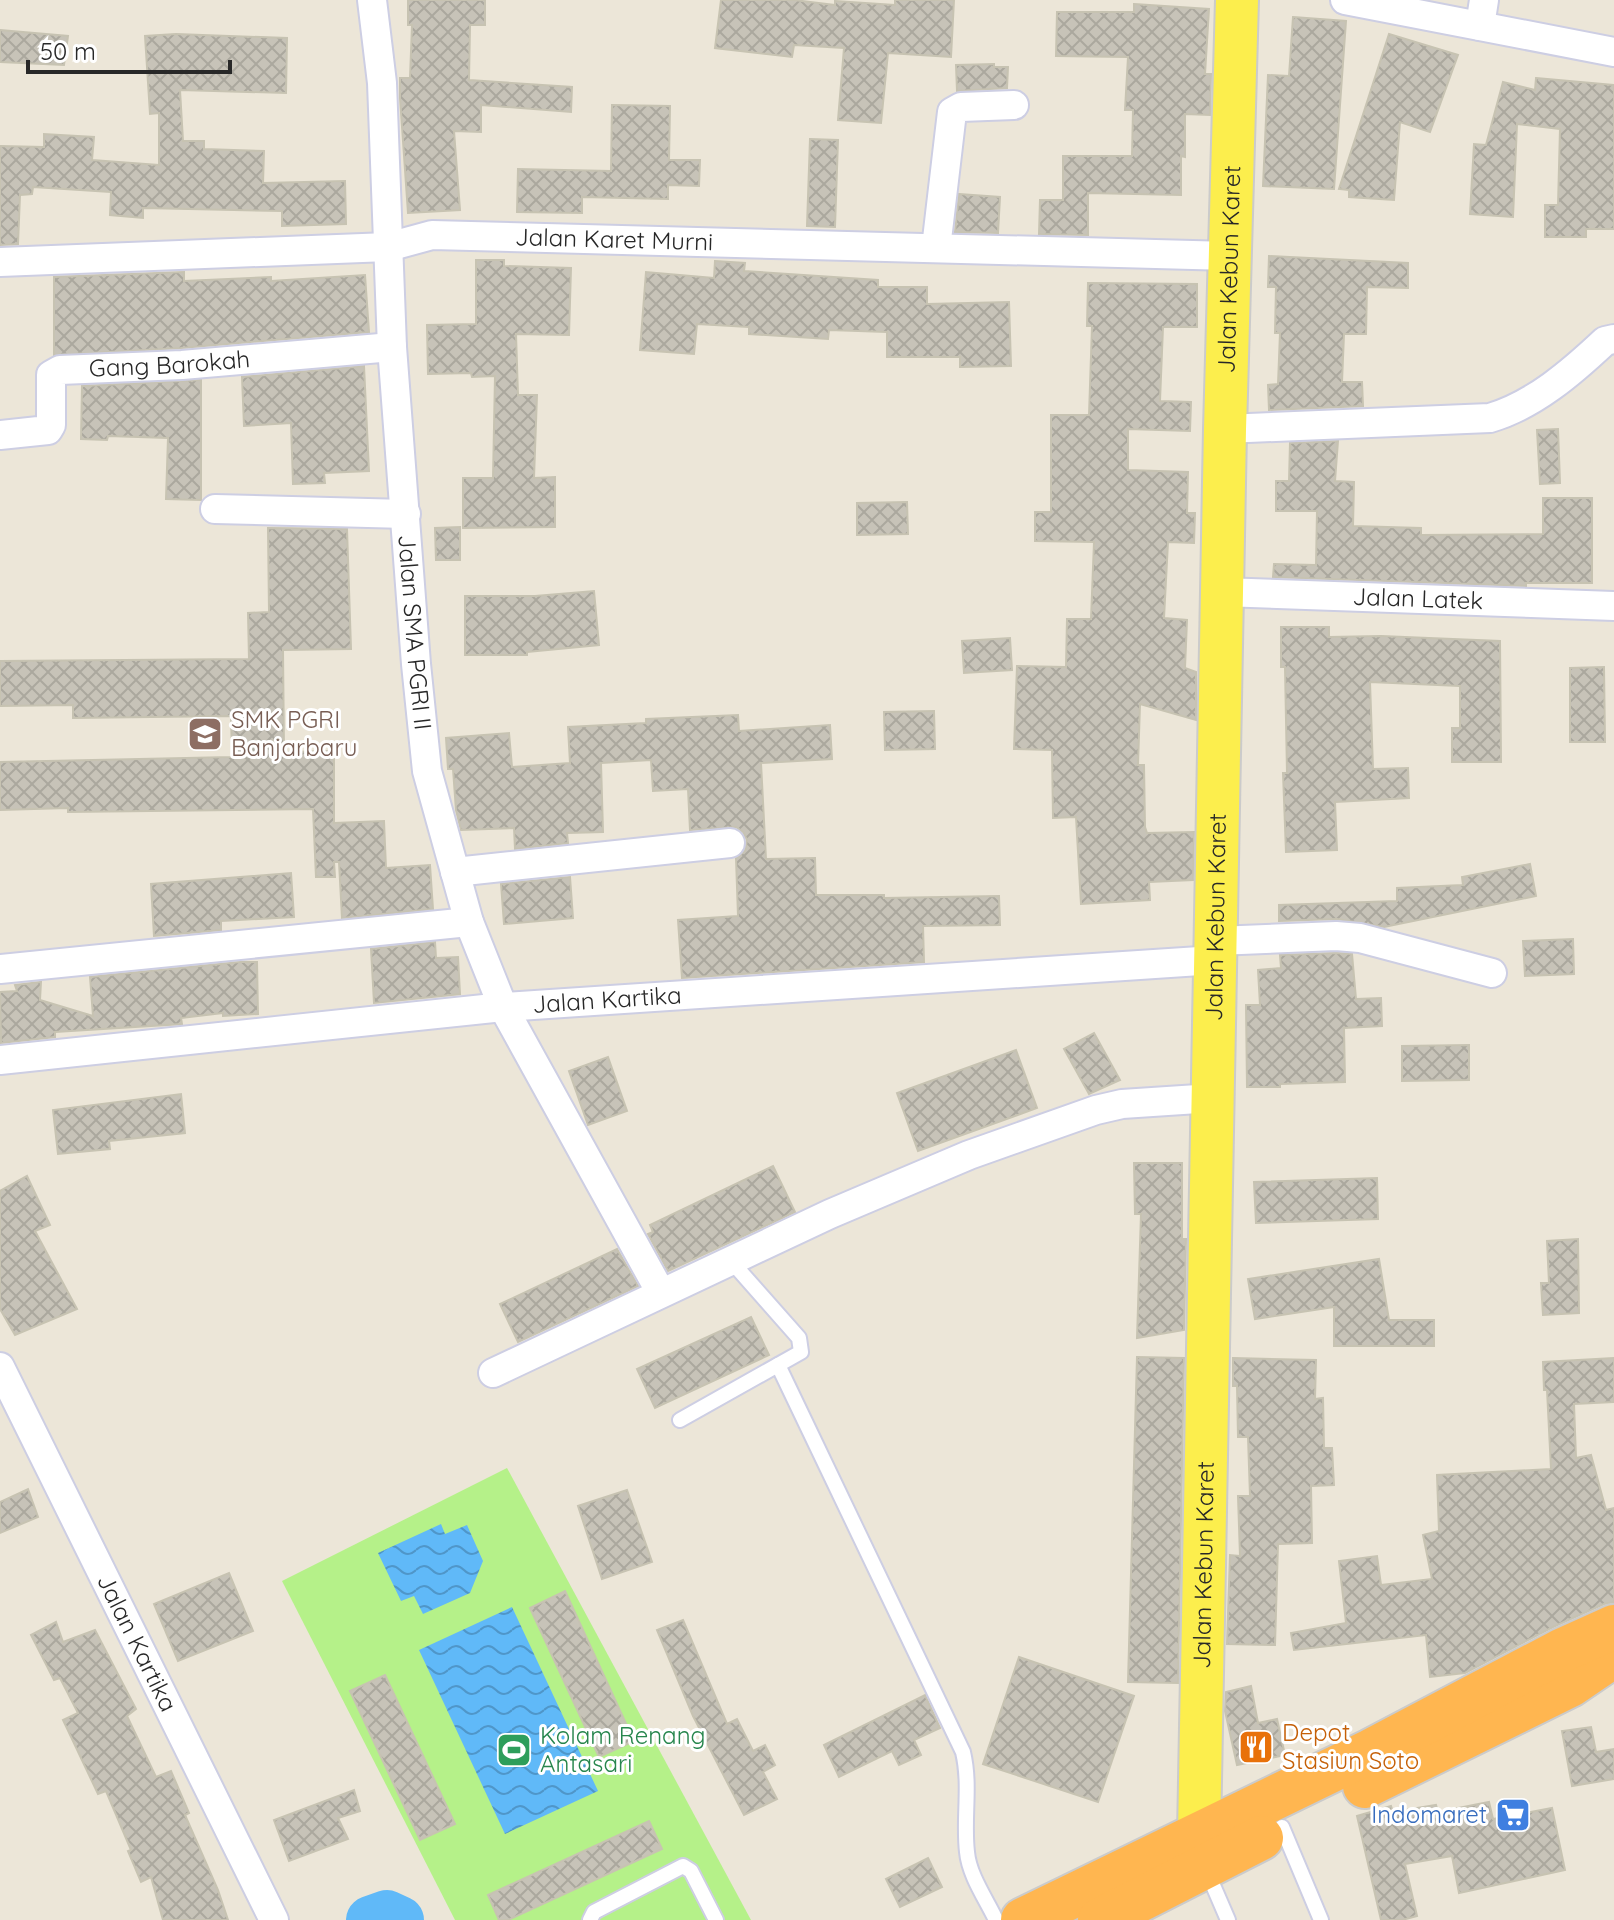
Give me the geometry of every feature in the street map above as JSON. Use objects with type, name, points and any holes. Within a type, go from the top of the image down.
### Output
[{"type":"highway","points":[[1100,1920],[1202,1851],[1371,1751],[1563,1650],[1614,1627]]},
{"type":"highway","points":[[1023,1920],[1117,1872],[1282,1827],[1570,1685],[1614,1655]]},
{"type":"main road","name":"Jalan Kebun Karet","points":[[1202,1851],[1215,951],[1237,0]]},
{"type":"street","name":"Jalan SMA PGRI II","points":[[372,0],[382,83],[392,347],[427,771],[469,922],[503,1007],[661,1293]]},
{"type":"street","points":[[1223,0],[1237,0]]},
{"type":"street","points":[[1345,0],[1482,13],[1614,52]]},
{"type":"street","points":[[936,248],[952,112],[961,107],[1014,105]]},
{"type":"street","name":"Jalan Karet Murni","points":[[0,262],[388,247],[432,235],[1230,256]]},
{"type":"street","points":[[1225,429],[1490,418],[1511,412],[1540,394],[1605,341],[1614,339]]},
{"type":"street","name":"Gang Barokah","points":[[0,435],[48,430],[51,425],[51,375],[60,370],[182,365],[392,347]]},
{"type":"street","points":[[215,509],[406,514]]},
{"type":"street","name":"Jalan Latek","points":[[1222,592],[1614,606]]},
{"type":"street","points":[[455,872],[730,843]]},
{"type":"street","points":[[0,969],[469,922]]},
{"type":"street","name":"Jalan Kartika","points":[[0,1060],[503,1007],[1215,951],[1336,936],[1360,938],[1492,973]]},
{"type":"street","points":[[493,1373],[898,1184],[969,1155],[1096,1110],[1145,1101],[1213,1098]]},
{"type":"street","name":"Jalan Kartika","points":[[0,1367],[274,1920]]},
{"type":"lane","points":[[680,1420],[801,1352],[801,1343],[731,1261]]},
{"type":"lane","points":[[778,1365],[963,1752],[968,1784],[967,1851],[970,1867],[996,1920]]},
{"type":"lane","points":[[1282,1827],[1321,1920]]},
{"type":"lane","points":[[1202,1851],[1228,1920]]},
{"type":"lane","points":[[590,1920],[594,1912],[683,1866],[691,1871],[716,1920]]},
{"type":"green space","name":"Kolam Renang Antasari","points":[[507,1468],[751,1920],[455,1920],[282,1581]]},
{"type":"water","points":[[441,1524],[445,1534],[467,1525],[483,1561],[470,1593],[423,1614],[414,1596],[401,1601],[378,1553]]},
{"type":"water","points":[[512,1607],[598,1791],[505,1834],[419,1650]]},
{"type":"building","points":[[408,0],[485,0],[485,25],[470,25],[469,80],[572,87],[571,112],[481,105],[481,132],[454,131],[460,210],[408,213],[400,78],[410,78],[412,25],[408,25]]},
{"type":"building","points":[[721,0],[895,5],[895,0],[954,0],[951,57],[888,53],[881,123],[838,120],[844,48],[794,45],[792,57],[715,48]]},
{"type":"building","points":[[1134,4],[1209,9],[1205,74],[1211,74],[1210,115],[1185,114],[1181,195],[1088,193],[1088,235],[1039,234],[1040,200],[1063,200],[1063,156],[1132,156],[1133,110],[1125,110],[1128,57],[1056,56],[1057,12],[1134,12]]},
{"type":"building","points":[[1293,17],[1346,21],[1334,189],[1263,186],[1268,75],[1289,76]]},
{"type":"building","points":[[0,30],[68,36],[64,65],[0,62]]},
{"type":"building","points":[[176,34],[287,38],[286,93],[180,90],[183,141],[204,141],[204,149],[264,151],[263,183],[345,181],[346,224],[282,226],[282,211],[143,208],[143,218],[110,215],[111,192],[33,187],[32,194],[20,195],[18,244],[0,245],[0,146],[44,147],[44,134],[94,137],[92,160],[159,165],[159,113],[150,114],[145,36]]},
{"type":"building","points":[[1389,34],[1458,55],[1430,132],[1400,122],[1394,200],[1349,197],[1349,190],[1339,189]]},
{"type":"building","points":[[994,64],[994,67],[1008,67],[1007,88],[957,91],[956,65]]},
{"type":"building","points":[[1536,78],[1614,85],[1614,229],[1586,229],[1586,237],[1545,237],[1545,205],[1558,205],[1560,129],[1517,124],[1513,217],[1470,214],[1474,144],[1486,145],[1503,82],[1535,90]]},
{"type":"building","points":[[612,105],[670,106],[669,160],[700,160],[699,186],[668,185],[668,199],[582,197],[582,213],[517,212],[518,169],[611,171]]},
{"type":"building","points":[[810,139],[838,140],[835,227],[807,226]]},
{"type":"building","points":[[959,194],[1000,197],[998,233],[955,232]]},
{"type":"building","points":[[1269,256],[1408,263],[1408,288],[1367,287],[1366,334],[1344,334],[1342,382],[1362,382],[1363,406],[1269,410],[1268,385],[1278,384],[1280,333],[1275,333],[1276,287],[1268,287]]},
{"type":"building","points":[[476,260],[504,260],[504,266],[571,268],[569,335],[516,334],[518,395],[537,395],[534,478],[555,477],[555,527],[463,528],[463,478],[493,478],[495,376],[428,374],[427,325],[476,324]]},
{"type":"building","points":[[715,261],[745,263],[744,271],[878,280],[878,287],[927,287],[927,304],[1009,302],[1011,366],[960,367],[960,357],[887,357],[887,332],[829,330],[828,339],[749,334],[749,327],[697,324],[694,354],[640,350],[646,272],[714,278]]},
{"type":"building","points":[[184,272],[184,281],[271,277],[271,281],[365,275],[369,332],[54,355],[54,277]]},
{"type":"building","points":[[1088,283],[1197,284],[1197,327],[1163,327],[1160,401],[1191,402],[1190,431],[1128,429],[1128,470],[1188,472],[1187,513],[1195,513],[1194,543],[1168,542],[1164,618],[1187,620],[1185,668],[1196,672],[1196,720],[1140,704],[1138,765],[1144,765],[1145,827],[1147,833],[1194,832],[1193,880],[1149,882],[1150,900],[1081,904],[1076,817],[1053,818],[1052,750],[1014,749],[1017,666],[1066,667],[1067,619],[1091,619],[1094,542],[1035,541],[1035,512],[1051,512],[1051,415],[1089,415],[1092,326],[1087,326]]},
{"type":"building","points":[[364,366],[369,471],[324,473],[325,483],[293,484],[291,423],[244,426],[242,377]]},
{"type":"building","points":[[201,380],[201,500],[166,499],[168,438],[108,436],[107,440],[81,439],[82,386]]},
{"type":"building","points":[[1558,429],[1560,483],[1540,484],[1537,430]]},
{"type":"building","points":[[1338,441],[1335,481],[1354,482],[1353,526],[1421,528],[1421,535],[1543,534],[1543,498],[1592,498],[1592,583],[1526,583],[1526,586],[1273,577],[1274,564],[1316,565],[1317,511],[1276,511],[1276,481],[1289,481],[1290,443]]},
{"type":"building","points":[[907,502],[908,534],[857,535],[857,503]]},
{"type":"building","points":[[460,527],[460,560],[436,560],[435,528]]},
{"type":"building","points":[[268,528],[347,529],[351,649],[283,650],[284,752],[334,751],[334,823],[384,821],[386,868],[430,865],[433,909],[342,918],[339,862],[334,862],[335,877],[316,877],[313,809],[0,810],[0,762],[232,757],[231,716],[73,718],[73,705],[0,706],[0,661],[249,659],[248,613],[269,612]]},
{"type":"building","points":[[594,591],[599,645],[527,652],[527,655],[465,655],[465,596],[535,596]]},
{"type":"building","points":[[1281,627],[1329,627],[1329,637],[1500,641],[1501,762],[1452,762],[1452,728],[1460,728],[1460,686],[1370,682],[1373,769],[1408,768],[1409,798],[1335,802],[1337,850],[1286,852],[1283,773],[1287,773],[1285,667],[1281,667]]},
{"type":"building","points":[[1010,638],[1012,670],[964,673],[962,641]]},
{"type":"building","points":[[1604,667],[1605,742],[1570,742],[1570,668]]},
{"type":"building","points":[[934,711],[935,749],[885,750],[884,712]]},
{"type":"building","points":[[738,715],[739,731],[830,725],[832,759],[761,763],[766,859],[815,858],[816,895],[884,895],[884,898],[999,896],[1000,925],[923,926],[924,962],[682,978],[678,920],[738,916],[736,858],[745,851],[747,840],[736,827],[690,830],[688,789],[653,791],[651,760],[601,763],[603,832],[567,833],[568,843],[515,849],[514,828],[461,830],[453,769],[448,769],[446,738],[509,733],[512,767],[570,763],[568,727],[646,723],[646,719]]},
{"type":"building","points":[[1530,864],[1536,896],[1384,927],[1337,919],[1279,921],[1279,905],[1397,901],[1397,888],[1463,885],[1462,877]]},
{"type":"building","points":[[291,873],[294,917],[221,921],[221,930],[154,936],[151,884]]},
{"type":"building","points":[[570,877],[573,918],[504,924],[501,884]]},
{"type":"building","points":[[1573,939],[1574,974],[1525,976],[1523,941]]},
{"type":"building","points":[[435,942],[436,958],[458,957],[460,994],[374,1003],[371,949]]},
{"type":"building","points":[[1352,954],[1356,999],[1381,998],[1382,1026],[1344,1028],[1345,1082],[1247,1087],[1246,1005],[1260,1005],[1258,970],[1281,968],[1280,955]]},
{"type":"building","points":[[257,962],[258,1014],[223,1016],[223,1013],[181,1018],[182,1024],[55,1032],[55,1037],[1,1043],[0,992],[17,991],[15,985],[41,982],[40,1000],[93,1016],[90,977]]},
{"type":"building","points":[[1094,1033],[1120,1080],[1089,1094],[1064,1049]]},
{"type":"building","points":[[1469,1045],[1469,1080],[1402,1081],[1402,1046]]},
{"type":"building","points":[[1016,1050],[1037,1108],[918,1151],[897,1093]]},
{"type":"building","points":[[608,1057],[627,1111],[588,1125],[569,1071]]},
{"type":"building","points":[[181,1094],[185,1133],[109,1141],[110,1149],[58,1154],[53,1110]]},
{"type":"building","points":[[1134,1163],[1182,1163],[1182,1239],[1186,1239],[1184,1330],[1137,1338],[1141,1214],[1135,1214]]},
{"type":"building","points":[[773,1166],[795,1212],[668,1271],[648,1234],[653,1232],[650,1225]]},
{"type":"building","points":[[27,1176],[50,1225],[35,1231],[77,1309],[15,1335],[0,1309],[0,1191]]},
{"type":"building","points":[[1377,1178],[1378,1219],[1256,1223],[1254,1182]]},
{"type":"building","points":[[1578,1239],[1579,1313],[1543,1315],[1541,1283],[1549,1283],[1547,1241]]},
{"type":"building","points":[[617,1249],[638,1286],[518,1342],[500,1304]]},
{"type":"building","points":[[1379,1259],[1389,1320],[1434,1320],[1434,1346],[1334,1346],[1334,1307],[1255,1319],[1248,1279]]},
{"type":"building","points":[[751,1317],[769,1355],[655,1408],[637,1369]]},
{"type":"building","points":[[1137,1357],[1184,1358],[1178,1683],[1128,1682]]},
{"type":"building","points":[[1233,1358],[1316,1360],[1315,1399],[1323,1398],[1324,1448],[1332,1448],[1334,1485],[1311,1486],[1312,1543],[1278,1544],[1275,1645],[1227,1644],[1230,1555],[1240,1556],[1238,1496],[1250,1496],[1248,1437],[1238,1437]]},
{"type":"building","points":[[1614,1358],[1614,1402],[1574,1404],[1576,1458],[1591,1455],[1606,1510],[1614,1508],[1614,1602],[1553,1627],[1465,1673],[1430,1677],[1426,1635],[1294,1650],[1291,1633],[1346,1623],[1339,1561],[1377,1556],[1381,1585],[1432,1579],[1423,1535],[1439,1531],[1437,1475],[1551,1469],[1543,1362]]},
{"type":"building","points":[[28,1489],[38,1517],[0,1533],[0,1502]]},
{"type":"building","points":[[627,1490],[652,1562],[602,1579],[578,1506]]},
{"type":"building","points":[[229,1573],[253,1631],[178,1661],[154,1604]]},
{"type":"building","points":[[565,1591],[634,1741],[599,1757],[530,1608]]},
{"type":"building","points":[[683,1620],[727,1724],[737,1719],[753,1751],[765,1745],[775,1765],[763,1772],[777,1799],[744,1815],[693,1716],[657,1630]]},
{"type":"building","points":[[56,1622],[63,1642],[95,1630],[136,1709],[127,1716],[156,1777],[171,1771],[189,1813],[185,1815],[228,1920],[163,1920],[151,1877],[141,1882],[106,1791],[98,1794],[63,1720],[78,1713],[60,1678],[54,1680],[31,1635]]},
{"type":"building","points":[[1019,1657],[1134,1696],[1098,1802],[983,1764]]},
{"type":"building","points":[[385,1675],[455,1824],[420,1840],[350,1691]]},
{"type":"building","points":[[1251,1686],[1258,1723],[1277,1719],[1285,1755],[1237,1765],[1225,1711],[1226,1692]]},
{"type":"building","points":[[925,1695],[940,1728],[914,1740],[921,1755],[899,1765],[892,1751],[839,1777],[824,1745]]},
{"type":"building","points":[[1591,1727],[1596,1752],[1614,1749],[1614,1779],[1572,1786],[1562,1731]]},
{"type":"building","points":[[354,1790],[360,1811],[338,1818],[348,1839],[289,1861],[274,1820]]},
{"type":"building","points":[[1489,1802],[1493,1819],[1552,1808],[1565,1870],[1459,1893],[1452,1856],[1405,1864],[1417,1916],[1381,1920],[1357,1816],[1391,1806],[1393,1812],[1436,1805],[1438,1812]]},
{"type":"building","points":[[649,1821],[662,1849],[508,1920],[499,1920],[488,1895]]},
{"type":"building","points":[[928,1858],[942,1887],[900,1907],[886,1879]]},
{"type":"waterway","points":[[370,1920],[387,1914],[400,1920]]},
{"type":"place","name":"SMK PGRI Banjarbaru","points":[[205,734]]},
{"type":"place","name":"Depot Stasiun Soto","points":[[1256,1747]]},
{"type":"place","name":"Kolam Renang Antasari","points":[[514,1750]]},
{"type":"place","name":"Indomaret","points":[[1513,1815]]}]
